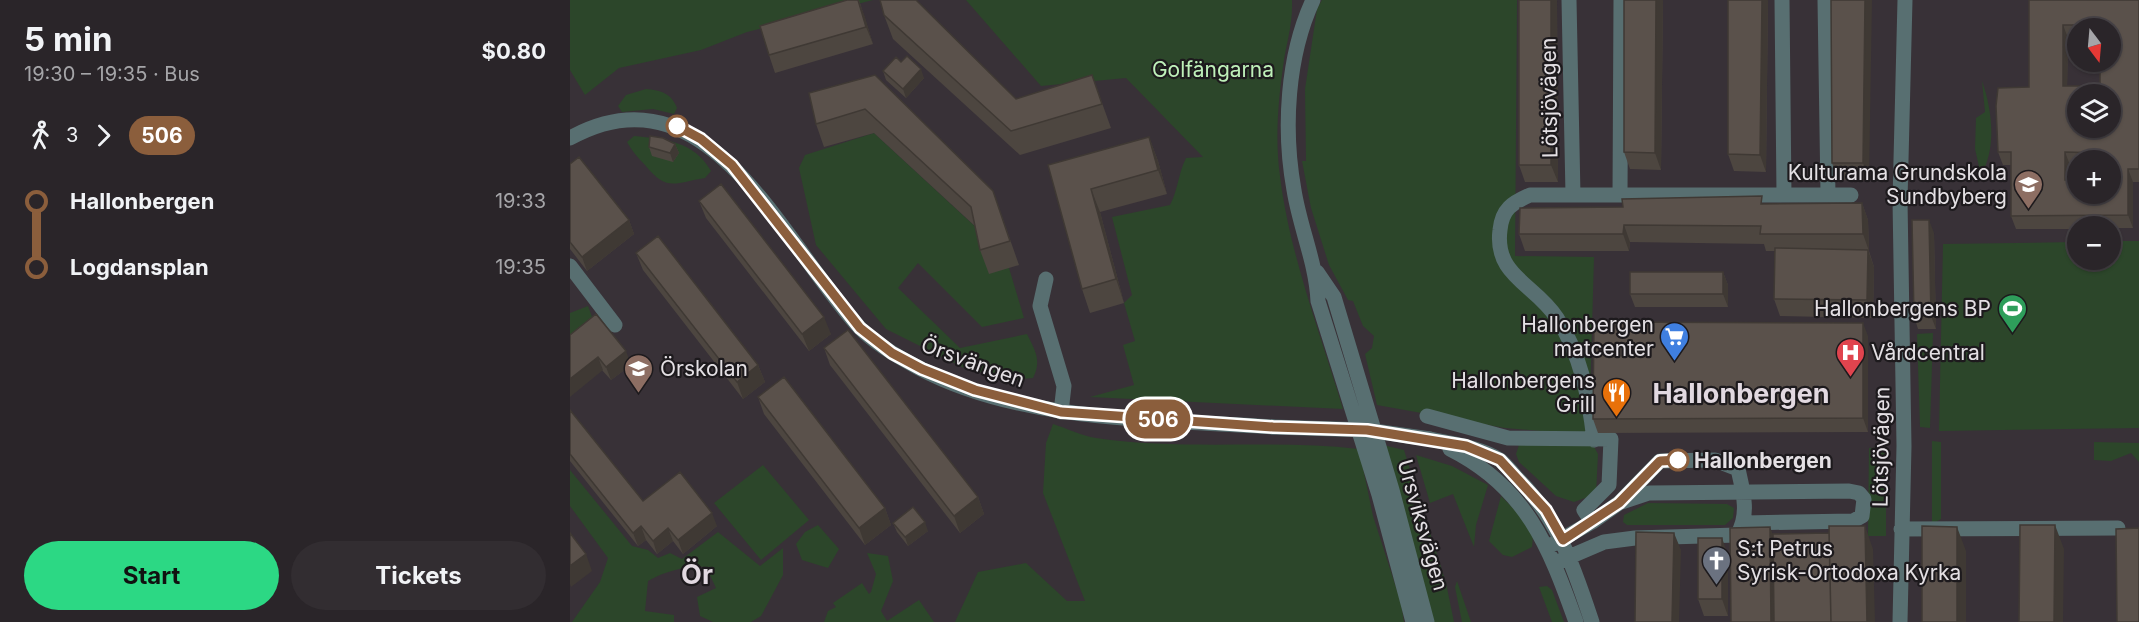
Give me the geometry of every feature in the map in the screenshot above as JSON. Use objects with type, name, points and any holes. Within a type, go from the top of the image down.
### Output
[{"type":"street","name":"Ursviksvägen","points":[[1313,0],[1300,36],[1288,126],[1294,190],[1317,273],[1318,302],[1379,495],[1413,622]]},
{"type":"street","name":"Lötsjövägen","points":[[1569,0],[1573,195]]},
{"type":"street","points":[[1620,195],[1621,0]]},
{"type":"street","points":[[1782,0],[1784,195]]},
{"type":"street","points":[[1825,0],[1828,195]]},
{"type":"street","name":"Lötsjövägen","points":[[1900,622],[1904,446],[1900,200],[1905,0]]},
{"type":"street","name":"Örsvängen","points":[[570,138],[594,126],[636,120],[658,121],[677,126],[701,139],[732,165],[860,328],[892,353],[922,369],[975,390],[1061,412],[1273,427],[1367,430],[1466,446],[1500,460],[1546,510],[1570,556],[1592,622]]},
{"type":"street","points":[[1594,440],[1589,397],[1575,355],[1557,317],[1505,266],[1498,246],[1501,221],[1510,204],[1530,195],[1851,195]]},
{"type":"street","points":[[570,266],[615,325]]},
{"type":"street","name":"Ursviksvägen","points":[[1317,273],[1334,297],[1392,490],[1427,622]]},
{"type":"street","points":[[1046,279],[1040,306],[1064,386],[1061,412]]},
{"type":"street","points":[[1426,416],[1508,438],[1611,439],[1610,485],[1584,510],[1592,522]]},
{"type":"street","name":"Örsvängen","points":[[1430,439],[1491,473],[1534,521],[1556,563],[1576,622]]},
{"type":"street","points":[[1548,547],[1563,540],[1619,503],[1660,461],[1715,460],[1738,469],[1744,492],[1744,523],[1737,535],[1625,539],[1604,542],[1556,563]]},
{"type":"street","points":[[1619,503],[1649,493],[1849,491],[1859,493],[1864,499],[1865,508],[1862,516],[1853,520],[1744,523]]},
{"type":"street","points":[[1901,529],[2118,528]]},
{"type":"green space","points":[[570,0],[873,0],[747,32],[701,50],[619,68],[585,95],[570,70]]},
{"type":"green space","name":"Golfängarna","points":[[966,0],[1292,0],[1277,135],[1280,176],[1284,205],[1298,264],[1343,409],[1090,397],[1134,385],[1123,345],[1135,341],[1124,303],[1132,295],[1112,217],[1170,205],[1186,158],[1203,157],[1126,78],[1041,86]]},
{"type":"green space","points":[[1322,0],[1517,0],[1515,256],[1594,257],[1589,435],[1505,428],[1377,405],[1365,354],[1372,348],[1374,336],[1363,326],[1353,301],[1348,300],[1329,265],[1311,208],[1302,161],[1306,161],[1305,89],[1317,9]]},
{"type":"green space","points":[[1982,81],[1990,116],[1991,141],[1981,175],[1975,149],[1976,118],[1985,112]]},
{"type":"green space","points":[[646,89],[656,90],[669,96],[677,108],[674,114],[653,109],[622,112],[618,106],[626,95]]},
{"type":"green space","points":[[874,133],[980,231],[1009,268],[1024,318],[982,327],[918,263],[898,288],[960,348],[1027,334],[1035,350],[1037,361],[1033,378],[1012,380],[964,368],[886,329],[816,245],[799,168],[805,155]]},
{"type":"green space","points":[[634,136],[678,143],[696,153],[711,171],[705,178],[672,184],[665,182],[653,174],[631,148],[627,142]]},
{"type":"green space","points":[[2121,241],[2139,241],[2139,428],[1939,431],[1943,244],[2067,242],[2067,270],[2121,270]]},
{"type":"green space","points":[[588,306],[594,322],[570,340],[570,313]]},
{"type":"green space","points":[[1933,333],[1930,428],[1920,427],[1917,334]]},
{"type":"green space","points":[[1053,424],[1091,437],[1128,442],[1326,446],[1359,449],[1373,516],[1401,603],[1404,622],[955,622],[978,572],[1026,563],[1067,601],[1085,601],[1043,493],[1046,443]]},
{"type":"green space","points":[[1932,441],[1941,442],[1941,519],[1932,524]]},
{"type":"green space","points":[[2094,442],[2139,443],[2139,462],[2131,453],[2111,461],[2094,460]]},
{"type":"green space","points":[[1592,443],[1598,454],[1596,494],[1574,502],[1556,496],[1519,462],[1516,454],[1519,445]]},
{"type":"green space","points":[[1383,445],[1404,450],[1446,583],[1454,622],[1433,622]]},
{"type":"green space","points":[[1886,447],[1886,536],[1868,536],[1869,448]]},
{"type":"green space","points":[[1416,455],[1452,466],[1488,485],[1476,525],[1474,547],[1453,494],[1430,503]]},
{"type":"green space","points":[[763,465],[809,520],[761,560],[714,503]]},
{"type":"green space","points":[[570,470],[632,546],[648,550],[658,558],[670,553],[682,559],[718,532],[760,566],[783,548],[783,575],[761,616],[751,622],[713,622],[700,616],[697,597],[716,588],[706,567],[691,567],[662,574],[648,581],[645,611],[674,615],[674,622],[572,622],[600,582],[608,558],[570,506]]},
{"type":"green space","points":[[1501,496],[1517,512],[1533,536],[1532,547],[1512,557],[1503,555],[1489,541]]},
{"type":"green space","points":[[1648,503],[1727,504],[1734,508],[1733,518],[1725,525],[1627,525],[1623,522],[1624,515]]},
{"type":"green space","points":[[818,525],[839,549],[828,568],[802,560],[796,544],[805,532]]},
{"type":"green space","points":[[867,553],[888,556],[893,581],[881,611],[887,621],[919,600],[934,622],[824,622],[828,611],[836,607],[833,603],[862,583],[869,594],[871,592],[876,574]]},
{"type":"green space","points":[[1457,581],[1471,622],[1462,622],[1455,587]]},
{"type":"green space","points":[[1547,586],[1552,590],[1564,622],[1552,622],[1539,587]]},
{"type":"building","points":[[847,0],[858,0],[866,27],[769,55],[760,26]]},
{"type":"building","points":[[880,0],[916,0],[1016,99],[1092,75],[1102,104],[1011,131],[884,15]]},
{"type":"building","points":[[1519,0],[1551,0],[1551,165],[1519,165]]},
{"type":"building","points":[[1624,0],[1656,0],[1655,153],[1624,152]]},
{"type":"building","points":[[1728,0],[1762,0],[1760,155],[1728,154]]},
{"type":"building","points":[[1831,0],[1865,0],[1863,163],[1832,163]]},
{"type":"building","points":[[2029,0],[2139,0],[2139,169],[2128,169],[2128,215],[2011,216],[2011,152],[1998,152],[1996,106],[1998,88],[2029,87]],"holes":[[[2067,18],[2121,18],[2121,72],[2100,72],[2100,84],[2121,84],[2121,138],[2067,138],[2067,86],[2063,86],[2063,25],[2067,25]]]},
{"type":"building","points":[[907,56],[921,69],[903,89],[883,71],[896,57],[901,62]]},
{"type":"building","points":[[875,75],[993,191],[1010,241],[980,250],[971,207],[865,109],[816,124],[809,93]]},
{"type":"building","points":[[650,136],[663,138],[675,144],[670,153],[649,147]]},
{"type":"building","points":[[1149,137],[1158,170],[1091,189],[1116,279],[1082,289],[1048,165]]},
{"type":"building","points":[[579,157],[629,220],[582,257],[570,242],[570,164]]},
{"type":"building","points":[[721,184],[824,317],[802,334],[699,201]]},
{"type":"building","points":[[1762,196],[1761,204],[1862,203],[1863,234],[1760,234],[1761,226],[1624,225],[1623,234],[1519,234],[1520,208],[1623,207],[1622,199]]},
{"type":"building","points":[[1912,220],[1929,220],[1931,316],[1914,316]]},
{"type":"building","points":[[658,236],[758,365],[737,382],[636,253]]},
{"type":"building","points":[[1775,248],[1868,250],[1867,300],[1774,299]]},
{"type":"building","points":[[1630,272],[1723,272],[1723,294],[1630,294]]},
{"type":"building","points":[[596,314],[626,351],[606,367],[598,357],[570,379],[570,335]]},
{"type":"building","points":[[1594,322],[1863,323],[1863,418],[1593,419]]},
{"type":"building","points":[[848,330],[978,497],[954,516],[824,348]]},
{"type":"building","points":[[784,377],[885,508],[859,528],[758,397]]},
{"type":"building","points":[[570,410],[643,501],[680,472],[712,513],[678,540],[668,528],[653,541],[641,526],[633,533],[570,454]]},
{"type":"building","points":[[913,507],[925,522],[905,537],[893,523]]},
{"type":"building","points":[[2020,525],[2055,525],[2054,622],[2019,622]]},
{"type":"building","points":[[1829,526],[1865,526],[1867,622],[1831,622]]},
{"type":"building","points":[[1922,526],[1957,527],[1957,622],[1922,622]]},
{"type":"building","points":[[1770,527],[1771,622],[1731,622],[1730,528]]},
{"type":"building","points":[[2139,528],[2139,622],[2117,622],[2116,529]]},
{"type":"building","points":[[1636,532],[1674,533],[1672,622],[1635,622]]},
{"type":"building","points":[[570,533],[586,554],[570,566]]},
{"type":"building","points":[[1829,533],[1831,622],[1774,622],[1773,534]]},
{"type":"building","points":[[1698,538],[1722,538],[1722,599],[1698,599]]},
{"type":"bus line","name":"506","points":[[677,126],[701,139],[732,165],[860,328],[892,353],[922,369],[975,390],[1061,412],[1273,427],[1367,430],[1466,446],[1500,460],[1546,510],[1563,540],[1619,503],[1660,461],[1678,460]]},
{"type":"place","name":"Kulturama Grundskola Sundbyberg","points":[[2028,210]]},
{"type":"place","name":"Hallonbergens BP","points":[[2012,334]]},
{"type":"place","name":"Hallonbergen matcenter","points":[[1675,362]]},
{"type":"place","name":"Vårdcentral","points":[[1850,378]]},
{"type":"place","name":"Örskolan","points":[[639,394]]},
{"type":"place","name":"Hallonbergens Grill","points":[[1616,418]]},
{"type":"place","name":"Hallonbergen","points":[[1678,460]]},
{"type":"place","name":"S:t Petrus Syrisk-Ortodoxa Kyrka","points":[[1716,586]]},
{"type":"district","name":"Hallonbergen","points":[[1741,393]]},
{"type":"district","name":"Ör","points":[[697,574]]}]
